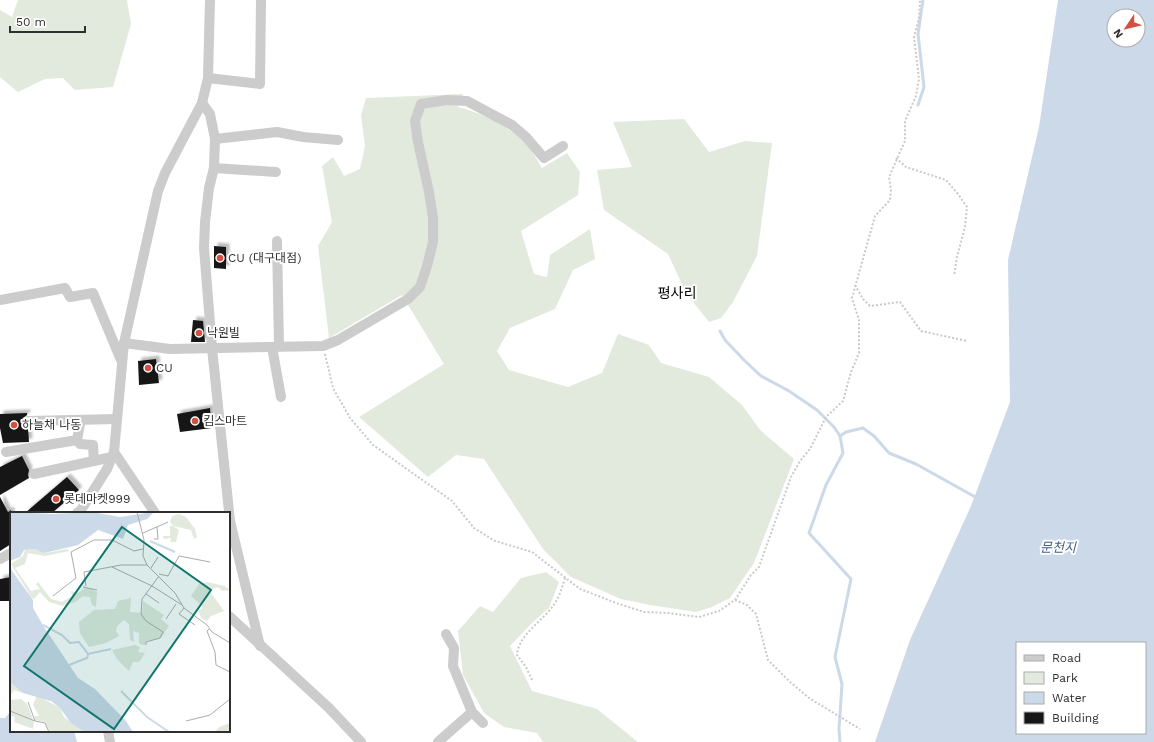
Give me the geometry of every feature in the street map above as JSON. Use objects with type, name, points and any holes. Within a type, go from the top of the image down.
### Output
[{"type":"street","points":[[78,512],[107,469],[113,455],[124,343],[158,191],[165,173],[202,103],[208,78],[210,0]]},
{"type":"street","points":[[208,78],[260,84],[261,0]]},
{"type":"street","points":[[124,343],[170,349],[323,346],[338,340],[408,299],[420,287],[433,242],[433,218],[415,121],[421,104],[446,100],[467,101],[512,125],[526,137],[544,158],[563,146]]},
{"type":"street","points":[[202,103],[210,114],[215,139],[214,168],[209,188],[204,248],[212,348],[229,512]]},
{"type":"street","points":[[215,139],[277,132],[338,140]]},
{"type":"street","points":[[214,168],[276,172]]},
{"type":"street","points":[[277,241],[275,347],[281,396]]},
{"type":"street","points":[[0,300],[65,288],[70,297],[93,293],[122,362]]},
{"type":"street","points":[[117,421],[80,424],[29,423],[117,421]]},
{"type":"street","points":[[77,440],[80,424]]},
{"type":"street","points":[[6,452],[77,440]]},
{"type":"street","points":[[77,440],[80,444],[93,445],[94,461]]},
{"type":"street","points":[[34,474],[94,461],[113,455]]},
{"type":"street","points":[[113,455],[154,512]]},
{"type":"street","points":[[230,521],[260,646]]},
{"type":"street","points":[[0,559],[10,554]]},
{"type":"street","points":[[230,617],[329,708],[361,742]]},
{"type":"street","points":[[446,634],[454,648],[454,666],[472,712],[483,723]]},
{"type":"street","points":[[438,742],[472,712]]},
{"type":"street","points":[[108,732],[110,742]]},
{"type":"path","points":[[323,346],[333,388],[350,418],[373,445],[452,501],[474,528],[495,541],[532,552],[580,589],[619,604],[644,612],[699,617],[718,611],[735,600],[751,575],[759,567],[794,472],[800,461],[810,449],[826,417],[843,401],[859,353],[859,320],[852,298],[875,216],[890,200],[891,190],[889,177],[904,141],[905,121],[916,96],[919,79],[914,38],[920,18],[920,0]]},
{"type":"path","points":[[896,158],[906,167],[946,180],[967,207],[965,227],[957,257],[954,276]]},
{"type":"path","points":[[855,285],[863,299],[870,306],[900,302],[922,331],[967,341]]},
{"type":"path","points":[[532,680],[526,667],[516,655],[517,647],[532,628],[554,605],[561,592],[565,578]]},
{"type":"path","points":[[735,600],[747,605],[756,614],[768,660],[809,698],[860,728]]},
{"type":"green space","points":[[18,0],[127,0],[131,24],[113,87],[75,90],[63,78],[45,79],[18,92],[0,77],[0,10],[12,17]]},
{"type":"green space","points":[[463,94],[458,107],[495,121],[511,131],[528,147],[542,168],[567,153],[580,172],[578,195],[521,231],[534,274],[547,277],[550,255],[590,229],[595,259],[573,270],[555,309],[510,328],[497,351],[509,370],[568,387],[602,373],[618,334],[649,345],[661,363],[709,377],[742,405],[761,431],[794,459],[754,563],[730,598],[712,607],[696,612],[621,599],[571,577],[543,549],[484,459],[456,455],[428,477],[359,417],[444,364],[402,295],[329,338],[318,246],[332,222],[322,166],[333,157],[344,176],[360,169],[365,146],[361,115],[366,98]]},
{"type":"green space","points":[[684,119],[709,152],[745,141],[772,143],[757,256],[733,302],[721,318],[709,322],[686,293],[668,254],[604,210],[597,170],[632,167],[613,122]]},
{"type":"green space","points":[[546,572],[559,582],[549,608],[510,646],[532,691],[597,709],[638,742],[543,742],[537,733],[504,727],[484,713],[463,675],[458,631],[480,606],[493,612],[521,578]]},
{"type":"water","name":"문천지","points":[[1058,0],[1154,0],[1154,742],[875,742],[910,640],[971,506],[1010,402],[1008,260],[1039,127]]},
{"type":"water","points":[[10,712],[10,732],[74,732],[77,742],[0,742],[0,718],[5,718]]},
{"type":"building","name":"CU (대구대점)","points":[[214,246],[226,247],[226,269],[214,268]]},
{"type":"building","name":"낙원빌","points":[[193,320],[203,321],[205,342],[191,342]]},
{"type":"building","points":[[156,359],[159,383],[139,385],[138,361]]},
{"type":"building","name":"킴스마트","points":[[210,408],[212,428],[180,432],[177,414]]},
{"type":"building","name":"하늘채 나동","points":[[27,413],[22,422],[28,427],[29,442],[3,443],[0,428],[0,414]]},
{"type":"building","points":[[22,456],[29,470],[29,478],[0,495],[0,467]]},
{"type":"building","name":"롯데마켓999","points":[[67,477],[79,490],[53,512],[26,512]]},
{"type":"building","points":[[0,497],[8,512],[11,510],[11,512],[10,545],[0,551]]},
{"type":"building","points":[[10,577],[10,601],[0,601],[0,579]]},
{"type":"waterway","points":[[918,105],[924,87],[918,34],[923,0]]},
{"type":"waterway","points":[[720,331],[725,340],[761,376],[789,391],[817,410],[834,427],[840,436],[843,453],[826,485],[809,533],[851,579],[835,657],[842,684],[839,729],[840,742]]},
{"type":"waterway","points":[[840,436],[846,432],[863,428],[874,436],[889,453],[916,464],[977,498]]},
{"type":"place","name":"CU (대구대점)","points":[[220,258]]},
{"type":"place","name":"낙원빌","points":[[199,333]]},
{"type":"place","name":"CU","points":[[148,368]]},
{"type":"place","name":"킴스마트","points":[[195,421]]},
{"type":"place","name":"하늘채 나동","points":[[14,425]]},
{"type":"place","name":"롯데마켓999","points":[[56,499]]},
{"type":"district","name":"평사리","points":[[677,293]]}]
